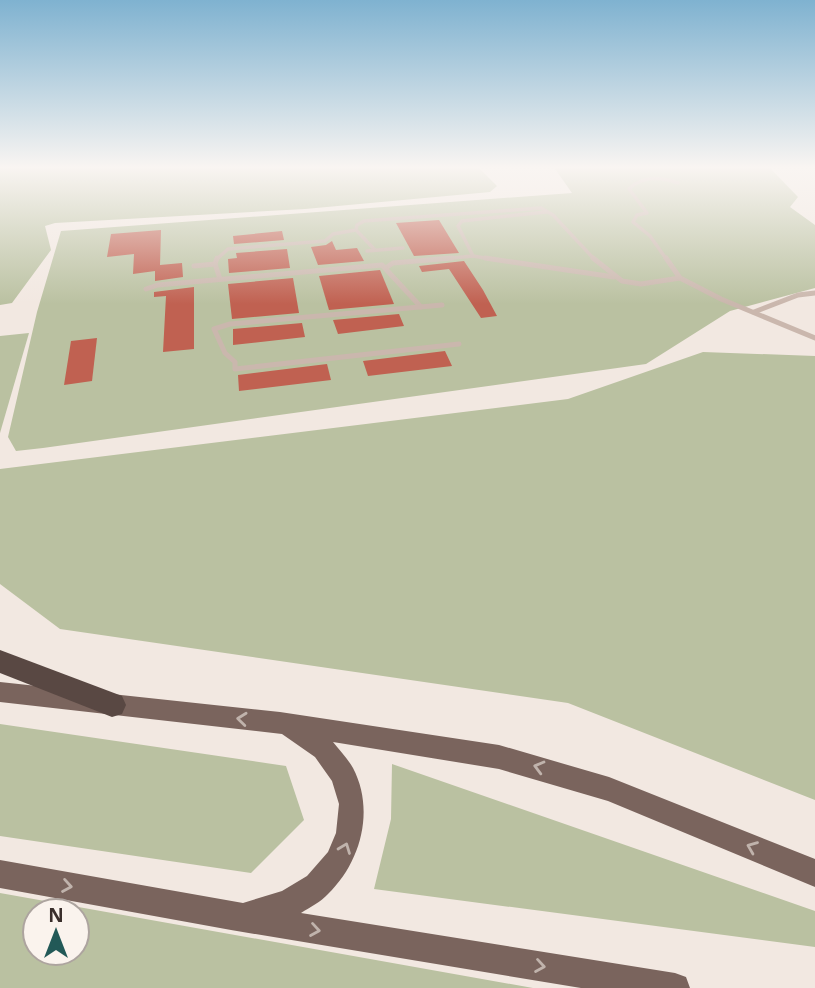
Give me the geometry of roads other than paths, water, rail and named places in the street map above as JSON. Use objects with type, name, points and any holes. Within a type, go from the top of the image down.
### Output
[{"type":"highway","points":[[0,661],[112,705]]},
{"type":"main road","points":[[0,692],[280,723],[453,748],[538,766],[609,789],[815,873]]},
{"type":"main road","points":[[231,916],[279,909],[299,901],[328,878],[339,863],[350,833],[350,801],[340,769],[320,746],[280,723]]},
{"type":"main road","points":[[0,874],[231,916],[675,988]]},
{"type":"lane","points":[[356,230],[357,225],[373,219],[467,212]]},
{"type":"lane","points":[[646,212],[637,215],[633,222],[650,236],[680,278],[753,313],[815,338]]},
{"type":"lane","points":[[473,256],[458,226],[462,220],[551,213],[603,268],[622,281],[641,284],[680,278]]},
{"type":"lane","points":[[356,230],[375,250]]},
{"type":"lane","points":[[220,279],[215,264],[217,257],[228,249],[325,241],[332,239],[333,234],[356,230]]},
{"type":"lane","points":[[367,251],[403,248]]},
{"type":"lane","points":[[387,267],[393,263],[473,256],[615,277]]},
{"type":"lane","points":[[194,266],[215,264]]},
{"type":"lane","points":[[146,289],[374,264],[387,267],[421,307]]},
{"type":"lane","points":[[753,313],[798,295],[815,293]]},
{"type":"lane","points":[[442,305],[230,324],[214,329],[225,353],[235,362],[235,369],[460,344]]}]
